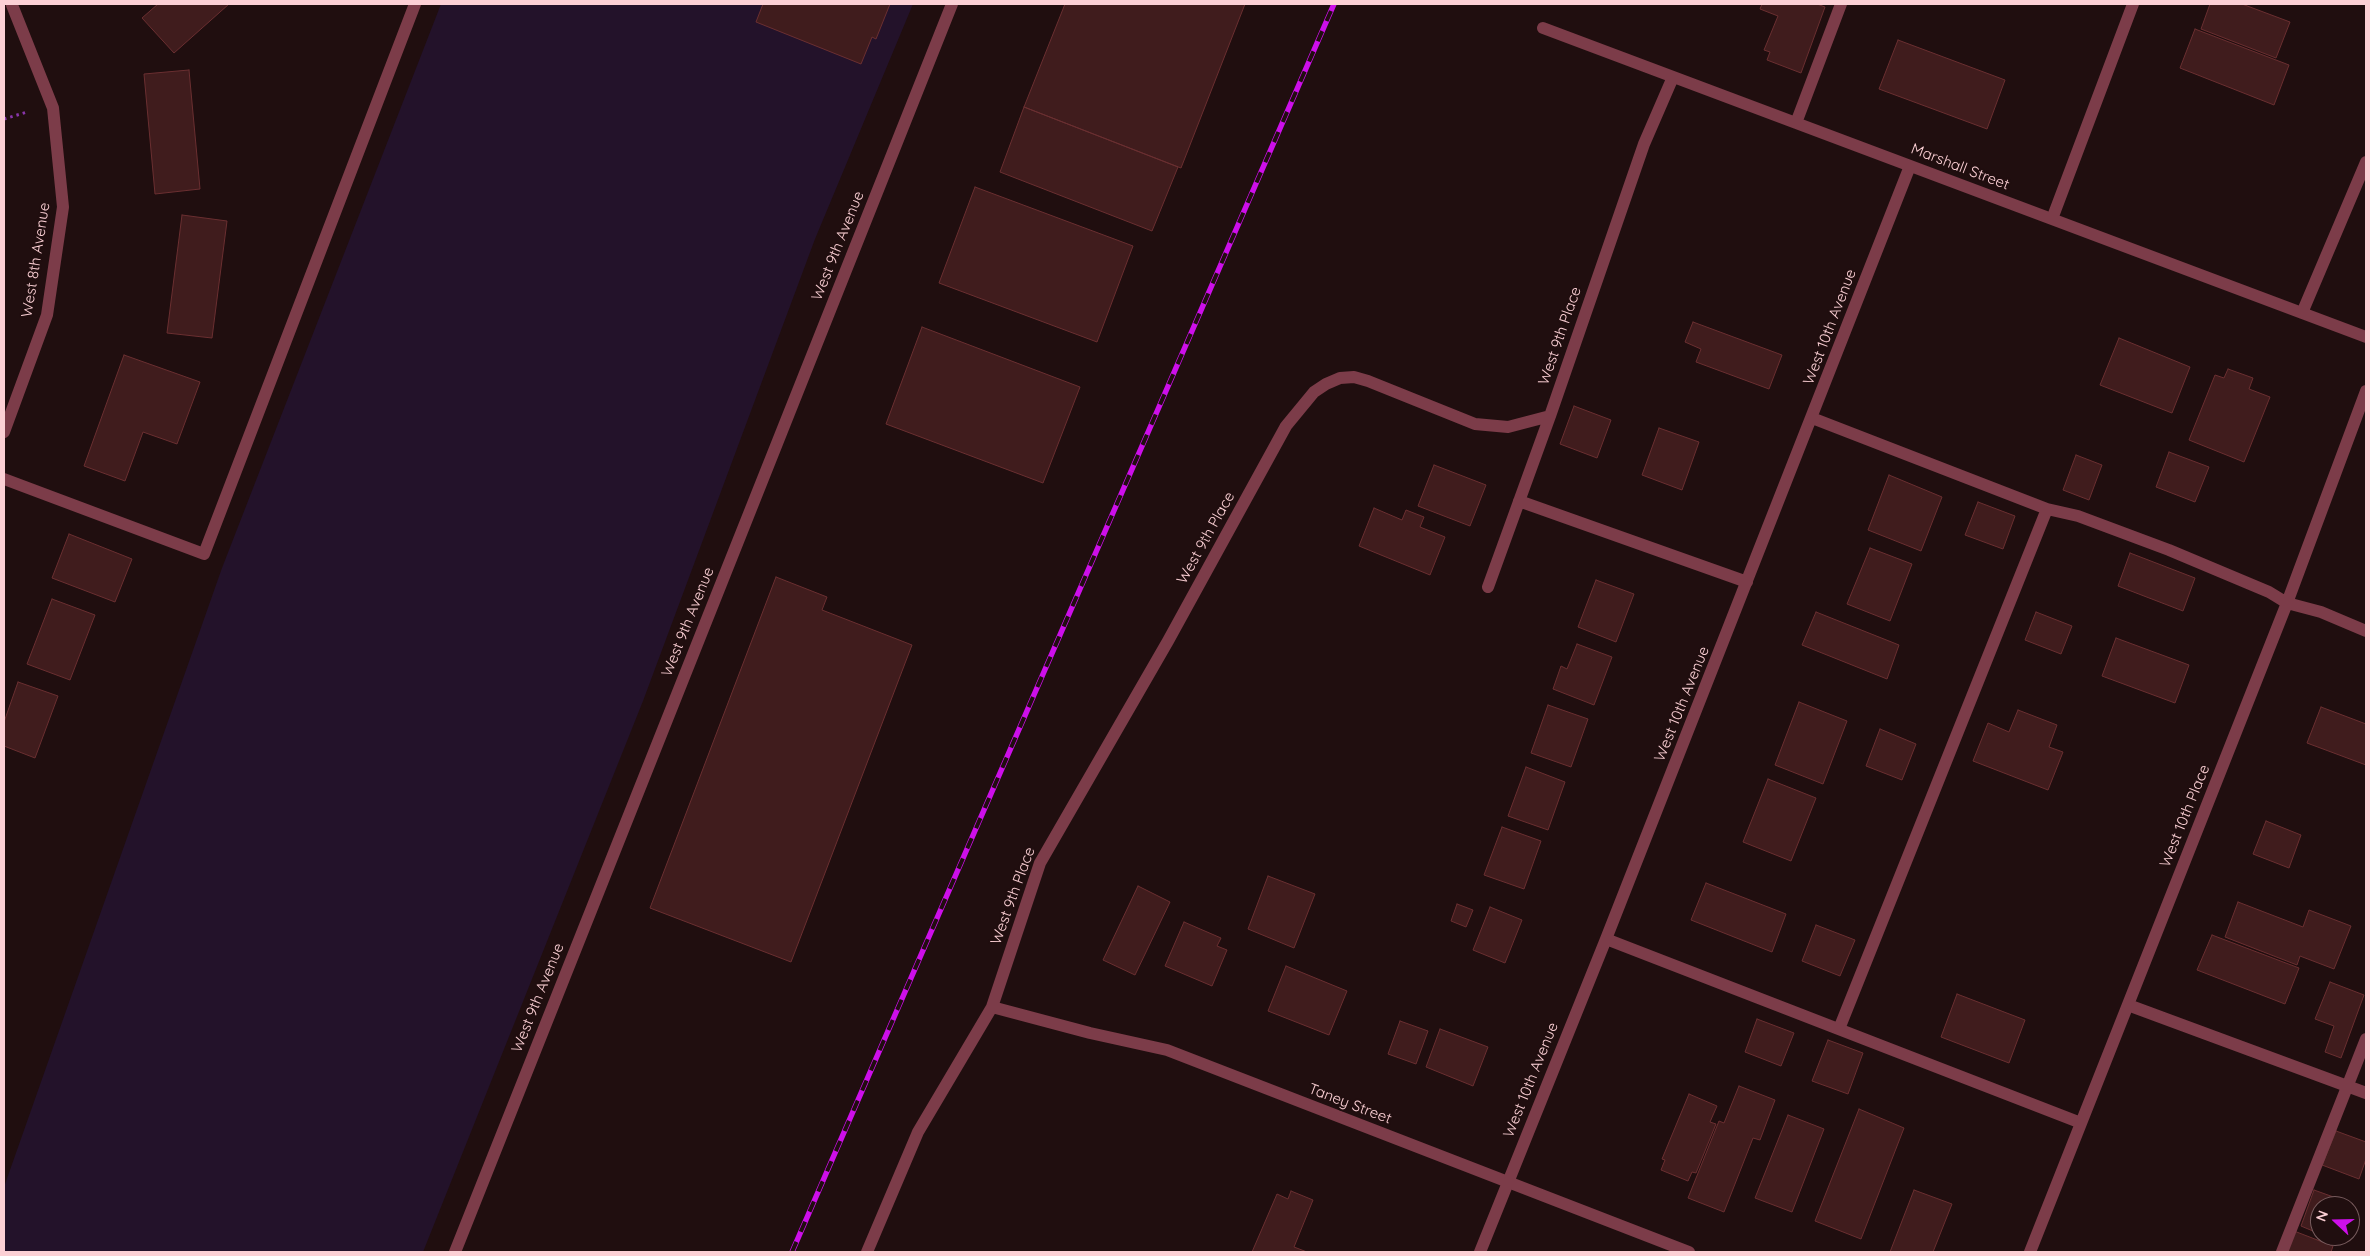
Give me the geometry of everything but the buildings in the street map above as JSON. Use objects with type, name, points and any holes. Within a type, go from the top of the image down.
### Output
[{"type":"street","points":[[4,479],[204,554],[415,4]]},
{"type":"street","name":"West 9th Avenue","points":[[455,1252],[952,4]]},
{"type":"street","points":[[1796,123],[1841,4]]},
{"type":"street","points":[[2052,219],[2133,4]]},
{"type":"street","name":"West 8th Avenue","points":[[4,432],[47,315],[63,207],[53,108],[10,5]]},
{"type":"street","name":"Marshall Street","points":[[1543,28],[2366,337]]},
{"type":"street","name":"West 9th Place","points":[[866,1252],[918,1132],[992,1007],[1040,863],[1168,641],[1286,426],[1314,392],[1340,378],[1354,377],[1475,424],[1508,427],[1550,416],[1644,144],[1673,76]]},
{"type":"street","points":[[2302,313],[2366,162]]},
{"type":"street","name":"West 10th Avenue","points":[[1480,1252],[1606,939],[1910,166]]},
{"type":"street","name":"West 10th Place","points":[[2030,1252],[2287,603],[2366,391]]},
{"type":"street","points":[[1488,587],[1550,416]]},
{"type":"street","points":[[1812,418],[2047,509],[2078,516],[2168,550],[2269,592],[2287,603],[2321,612],[2366,631]]},
{"type":"street","points":[[1519,500],[1747,582]]},
{"type":"street","points":[[1839,1029],[2047,509]]},
{"type":"street","points":[[1606,939],[2081,1123]]},
{"type":"street","points":[[2128,1005],[2366,1093]]},
{"type":"street","name":"Taney Street","points":[[992,1007],[1090,1033],[1166,1050],[1689,1252]]},
{"type":"street","points":[[2282,1252],[2366,1038]]},
{"type":"path","points":[[4,119],[27,112]]},
{"type":"shaded area","points":[[441,4],[913,4],[815,239],[643,701],[423,1252],[4,1252],[4,1187],[222,568]]},
{"type":"railway","points":[[792,1252],[1334,4]]}]
